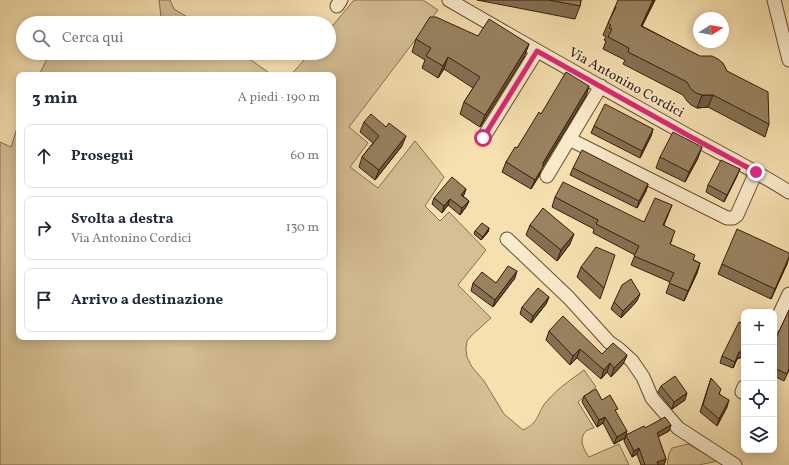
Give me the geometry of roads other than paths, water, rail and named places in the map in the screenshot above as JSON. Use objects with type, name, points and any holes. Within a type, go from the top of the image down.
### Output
[{"type":"street","name":"Via Antonino Cordici","points":[[449,0],[789,192]]},
{"type":"street","points":[[774,0],[785,31],[789,60]]},
{"type":"street","points":[[483,138],[537,51]]},
{"type":"street","points":[[547,176],[601,86]]},
{"type":"street","points":[[569,139],[727,218],[733,218],[737,215],[756,172]]},
{"type":"street","points":[[507,239],[569,298],[609,342],[632,361],[643,376],[652,398],[678,428],[735,465]]},
{"type":"street","points":[[777,320],[789,294]]}]
